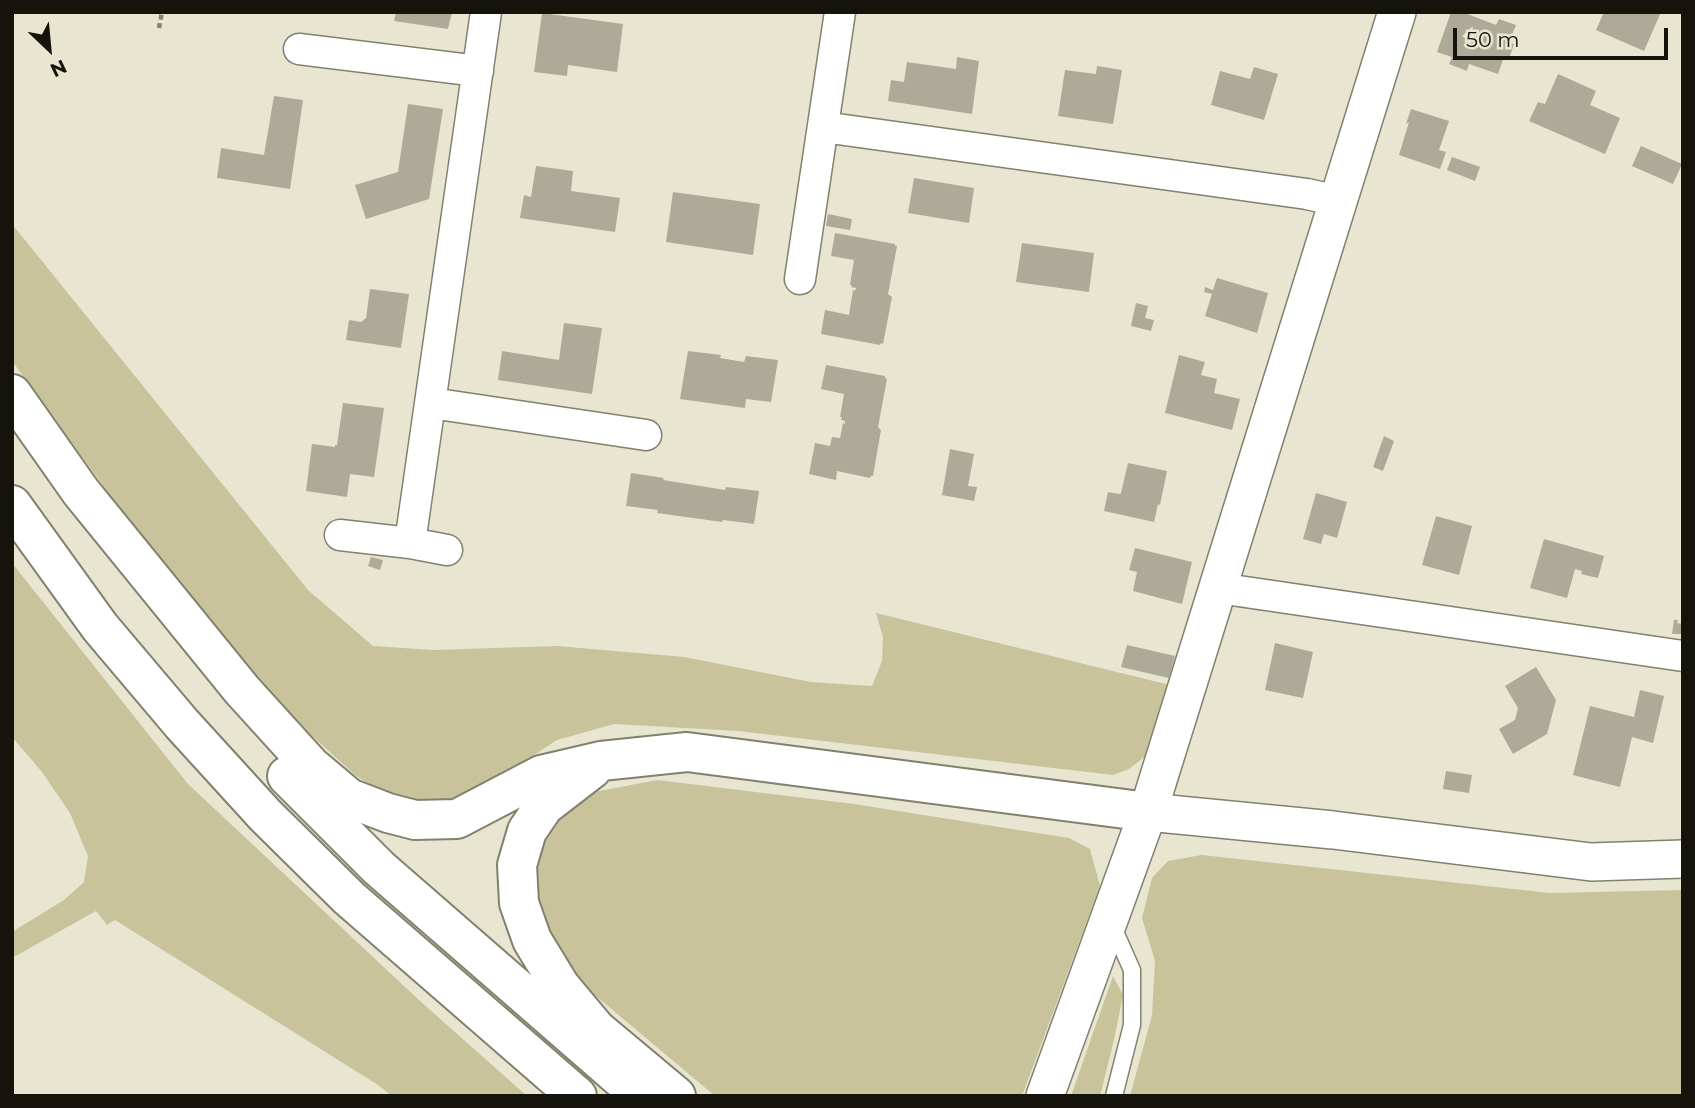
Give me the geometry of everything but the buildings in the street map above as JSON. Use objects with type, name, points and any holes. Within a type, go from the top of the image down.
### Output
[{"type":"highway","points":[[12,394],[81,492],[242,690],[311,766],[349,798],[388,813],[415,821],[457,819],[541,775],[601,761],[687,752],[1147,812]]},
{"type":"highway","points":[[12,426],[60,499],[135,600],[215,695],[295,783],[379,868],[641,1096]]},
{"type":"highway","points":[[12,505],[100,627],[182,724],[265,815],[349,898],[577,1096]]},
{"type":"highway","points":[[601,761],[544,806],[527,831],[517,864],[519,902],[532,940],[561,986],[596,1029],[676,1096]]},
{"type":"street","points":[[411,543],[486,12]]},
{"type":"street","points":[[800,279],[840,12]]},
{"type":"street","points":[[1045,1096],[1147,812],[1397,12]]},
{"type":"street","points":[[299,49],[478,71]]},
{"type":"street","points":[[823,127],[1307,194],[1338,201]]},
{"type":"street","points":[[431,403],[646,435]]},
{"type":"street","points":[[340,535],[411,543],[447,551]]},
{"type":"street","points":[[1218,588],[1683,656]]},
{"type":"street","points":[[1147,812],[1334,830],[1591,862],[1683,859]]},
{"type":"lane","points":[[1110,920],[1132,971],[1132,1025],[1114,1096]]},
{"type":"path","points":[[159,28],[162,12]]},
{"type":"shaded area","points":[[12,224],[308,590],[373,646],[433,650],[557,646],[684,657],[811,682],[872,686],[882,661],[883,637],[876,613],[1174,686],[1151,752],[1129,769],[1113,775],[738,731],[614,724],[557,740],[473,790],[434,805],[400,804],[355,775],[288,714],[165,570],[12,361]]},
{"type":"shaded area","points":[[12,563],[188,784],[420,1001],[527,1096],[392,1096],[115,920],[107,925],[96,911],[12,958],[12,932],[64,900],[84,882],[88,856],[70,813],[42,772],[12,737]]},
{"type":"shaded area","points":[[657,780],[854,804],[1069,838],[1090,849],[1100,886],[1022,1096],[715,1096],[565,970],[538,929],[528,865],[550,826],[589,793]]},
{"type":"shaded area","points":[[1202,855],[1550,893],[1683,890],[1683,1096],[1130,1096],[1152,1015],[1155,961],[1142,918],[1152,878],[1168,861]]},
{"type":"shaded area","points":[[1113,976],[1123,995],[1100,1096],[1071,1096]]}]
